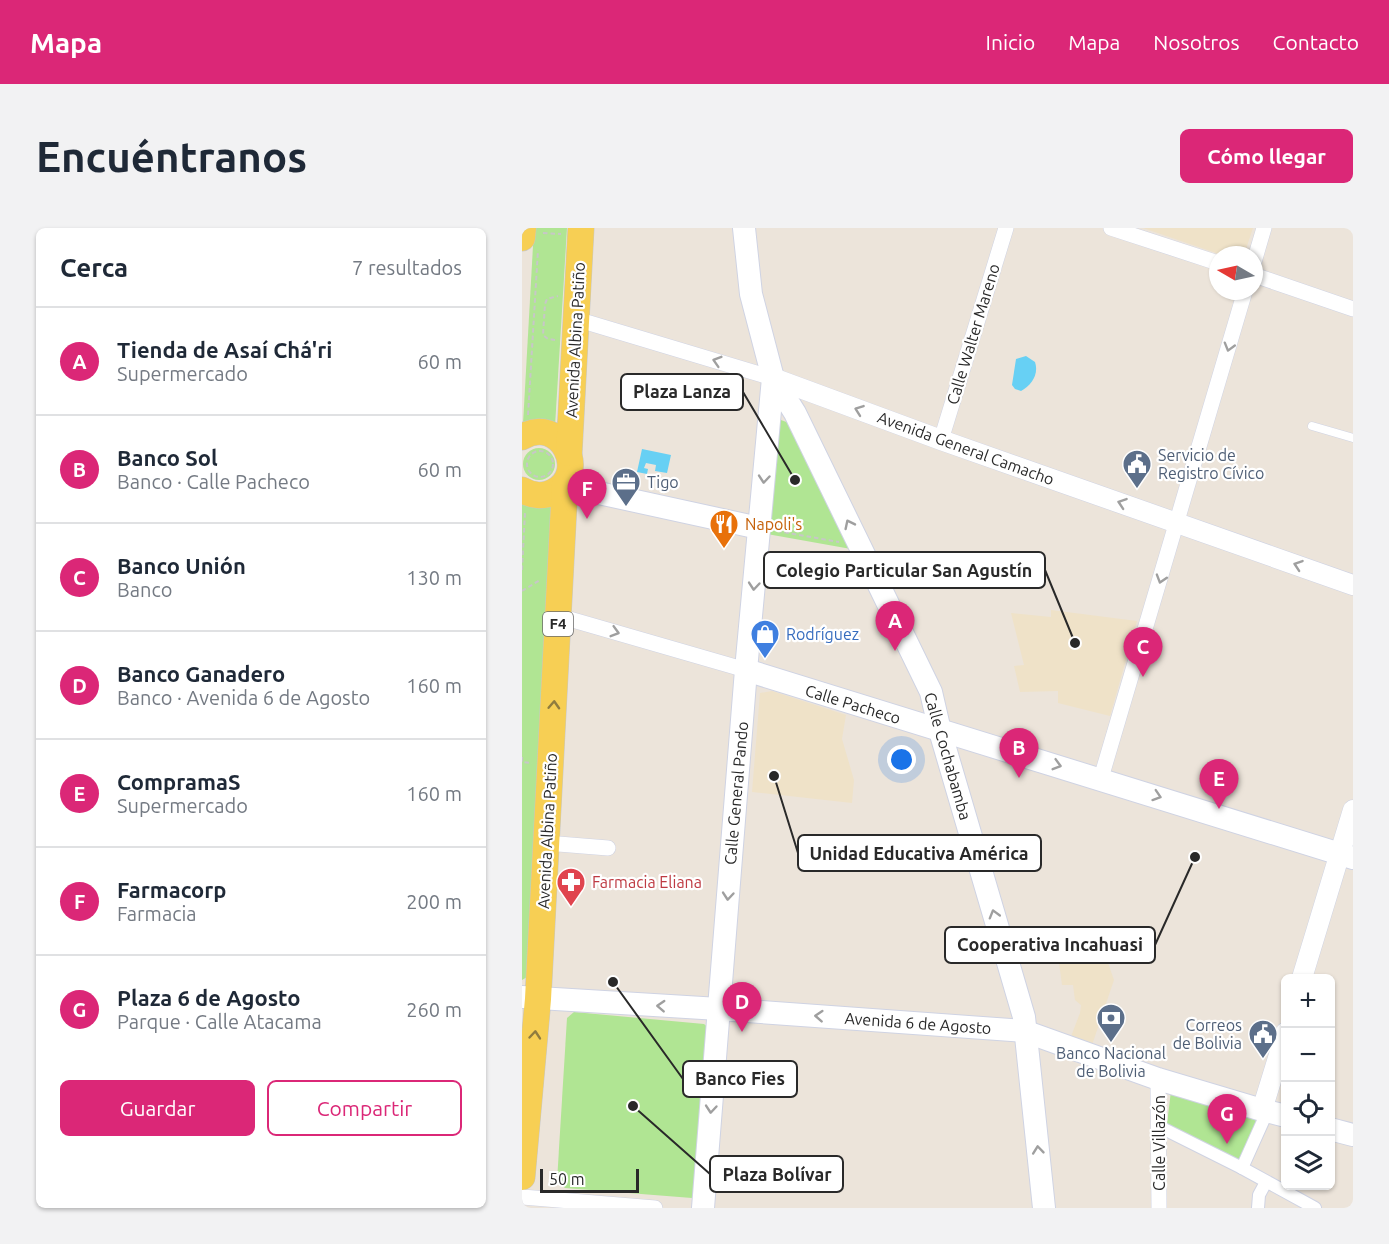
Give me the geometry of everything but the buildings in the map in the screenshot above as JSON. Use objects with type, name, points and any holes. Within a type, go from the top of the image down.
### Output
[{"type":"main road","name":"Calle Cochabamba","points":[[744,228],[751,294],[773,378],[795,413],[931,692],[940,731],[1024,1017],[1044,1208]]},
{"type":"main road","name":"Avenida Albina Patiño","points":[[522,1177],[530,998],[546,843],[559,616],[563,471],[576,319],[574,231]]},
{"type":"main road","name":"Calle General Pando","points":[[703,1208],[746,670],[773,378]]},
{"type":"main road","points":[[524,499],[548,494],[563,471],[564,444],[556,436],[546,432],[525,429]]},
{"type":"main road","points":[[563,471],[585,490],[759,528]]},
{"type":"main road","name":"Calle Pacheco","points":[[746,670],[1346,855]]},
{"type":"main road","name":"Avenida 6 de Agosto","points":[[530,998],[1024,1031],[1158,1079],[1272,1112]]},
{"type":"main road","points":[[1335,1130],[1353,1135]]},
{"type":"street","name":"Calle Walter Mareno","points":[[941,440],[1006,228]]},
{"type":"street","points":[[1111,228],[1209,260]]},
{"type":"street","points":[[1259,246],[1264,228]]},
{"type":"street","points":[[1263,278],[1353,309]]},
{"type":"street","points":[[1101,778],[1242,300]]},
{"type":"street","name":"Avenida General Camacho","points":[[576,319],[773,378],[941,440],[1353,585]]},
{"type":"street","name":"Calle Pacheco","points":[[559,616],[746,670]]},
{"type":"street","points":[[1303,974],[1346,855],[1353,810]]},
{"type":"street","points":[[546,843],[608,848]]},
{"type":"street","points":[[1242,1168],[1272,1112],[1281,1061]]},
{"type":"street","name":"Calle Villazón","points":[[1158,1079],[1159,1208]]},
{"type":"street","points":[[1160,1127],[1315,1208]]},
{"type":"street","points":[[1258,1208],[1260,1195],[1266,1182]]},
{"type":"street","points":[[522,1197],[655,1208]]},
{"type":"lane","points":[[1312,426],[1353,438]]},
{"type":"path","points":[[525,429],[530,236],[574,231]]},
{"type":"path","points":[[555,340],[543,335],[547,299],[558,296]]},
{"type":"path","points":[[544,451],[563,471],[543,477],[533,476],[528,469],[527,460],[532,453],[544,451]]},
{"type":"path","points":[[522,570],[524,499]]},
{"type":"path","points":[[759,528],[860,546]]},
{"type":"path","points":[[522,591],[544,578]]},
{"type":"path","points":[[522,757],[522,762]]},
{"type":"shaded area","points":[[1143,228],[1253,228],[1247,246],[1209,246],[1209,251]]},
{"type":"shaded area","points":[[1051,610],[1137,621],[1110,716],[1058,703],[1058,691],[1020,692],[1014,666],[1024,665],[1011,613],[1051,617]]},
{"type":"shaded area","points":[[772,691],[846,715],[842,739],[854,780],[852,803],[752,792],[760,693]]},
{"type":"shaded area","points":[[1096,929],[1114,980],[1092,1045],[1070,1039],[1081,1005],[1075,1000],[1073,985],[1062,985],[1056,940]]},
{"type":"green space","points":[[534,228],[567,228],[555,426],[523,424]]},
{"type":"green space","points":[[781,420],[789,423],[851,549],[767,534],[776,427]]},
{"type":"green space","points":[[539,448],[550,453],[555,464],[550,475],[539,480],[528,475],[523,464],[528,453]]},
{"type":"green space","points":[[522,501],[553,503],[527,977],[522,980]]},
{"type":"green space","points":[[574,1012],[704,1024],[711,1030],[698,1192],[692,1198],[565,1188],[557,1181],[567,1018]]},
{"type":"green space","points":[[1171,1091],[1262,1118],[1241,1163],[1167,1124]]},
{"type":"water","points":[[1026,356],[1035,362],[1036,371],[1028,386],[1021,391],[1012,385],[1016,359]]},
{"type":"water","points":[[642,449],[671,455],[667,473],[655,471],[656,465],[646,463],[644,468],[648,469],[647,474],[637,472]]},
{"type":"place","name":"Plaza Lanza","points":[[795,480]]},
{"type":"place","name":"Servicio de Registro Cívico","points":[[1137,490]]},
{"type":"place","name":"Tigo","points":[[626,508]]},
{"type":"place","name":"Farmacorp","points":[[587,519]]},
{"type":"place","name":"Napoli's","points":[[724,550]]},
{"type":"place","name":"Colegio Particular San Agustín","points":[[1075,643]]},
{"type":"place","name":"Tienda de Asaí Chá'ri","points":[[895,651]]},
{"type":"place","name":"Rodríguez","points":[[765,660]]},
{"type":"place","name":"Banco Unión","points":[[1143,677]]},
{"type":"place","name":"Unidad Educativa América","points":[[774,776]]},
{"type":"place","name":"Banco Sol","points":[[1019,778]]},
{"type":"place","name":"CompramaS","points":[[1219,809]]},
{"type":"place","name":"Cooperativa Incahuasi","points":[[1195,857]]},
{"type":"place","name":"Farmacia Eliana","points":[[571,908]]},
{"type":"place","name":"Banco Fies","points":[[613,982]]},
{"type":"place","name":"Banco Ganadero","points":[[742,1032]]},
{"type":"place","name":"Banco Nacional de Bolivia","points":[[1111,1044]]},
{"type":"place","name":"Correos de Bolivia","points":[[1263,1060]]},
{"type":"place","name":"Plaza Bolívar","points":[[633,1106]]},
{"type":"place","name":"Plaza 6 de Agosto","points":[[1227,1144]]}]
